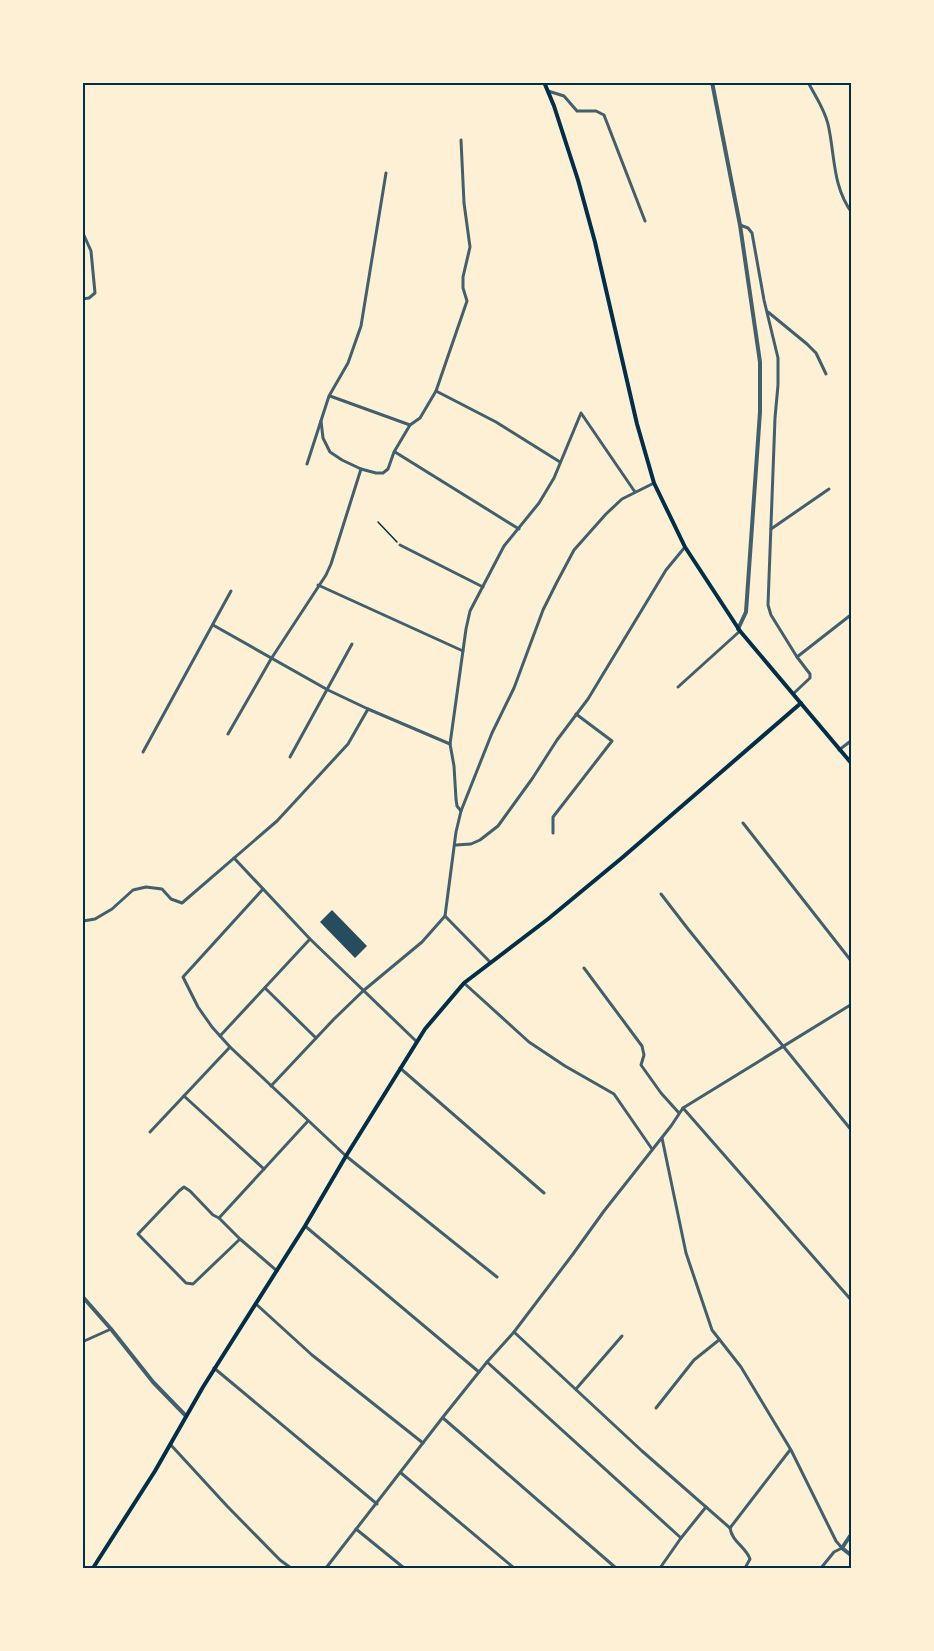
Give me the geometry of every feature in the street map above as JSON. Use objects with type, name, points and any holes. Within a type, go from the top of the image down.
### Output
[{"type":"main road","points":[[544,82],[579,180],[637,424],[654,483],[685,547],[739,630],[852,764]]},
{"type":"main road","points":[[93,1569],[155,1471],[214,1368],[305,1226],[416,1041],[464,983],[623,857],[801,703]]},
{"type":"street","points":[[678,687],[739,630],[746,612],[760,412],[759,352],[740,225],[712,82]]},
{"type":"street","points":[[807,82],[823,108],[835,172],[843,199],[852,213]]},
{"type":"street","points":[[548,90],[564,96],[577,111],[596,111],[603,115],[645,221]]},
{"type":"street","points":[[321,421],[323,438],[330,452],[361,469],[383,473],[388,469],[394,452],[410,425],[420,418],[436,391],[467,301],[463,288],[463,277],[470,247],[464,203],[461,140]]},
{"type":"street","points":[[307,464],[329,396],[348,363],[361,326],[386,173]]},
{"type":"street","points":[[740,225],[748,228],[752,233],[778,358],[768,605],[771,615],[810,674],[810,678],[794,694]]},
{"type":"street","points":[[82,231],[91,251],[95,293],[89,298],[82,298]]},
{"type":"street","points":[[767,311],[816,353],[826,374]]},
{"type":"street","points":[[436,391],[496,422],[560,462]]},
{"type":"street","points":[[329,396],[410,425]]},
{"type":"street","points":[[461,811],[457,806],[450,744],[470,611],[504,546],[539,503],[554,478],[581,413],[635,492]]},
{"type":"street","points":[[394,452],[519,529]]},
{"type":"street","points":[[228,734],[271,658],[331,564],[361,469]]},
{"type":"street","points":[[271,1086],[363,991],[422,942],[445,915],[461,811],[543,610],[574,550],[622,499],[654,483]]},
{"type":"street","points":[[771,529],[829,489]]},
{"type":"street","points":[[400,545],[483,587]]},
{"type":"street","points":[[456,845],[471,844],[480,840],[498,826],[588,699],[666,570],[685,547]]},
{"type":"street","points":[[318,585],[463,651]]},
{"type":"street","points":[[143,752],[231,591]]},
{"type":"street","points":[[797,657],[850,617]]},
{"type":"street","points":[[213,625],[328,690],[450,744]]},
{"type":"street","points":[[290,757],[352,644]]},
{"type":"street","points":[[83,921],[94,919],[112,909],[133,890],[146,887],[162,889],[171,899],[182,903],[277,820],[348,744],[368,709]]},
{"type":"street","points":[[553,833],[553,817],[612,741],[576,713]]},
{"type":"street","points":[[839,750],[852,740]]},
{"type":"street","points":[[743,823],[852,962]]},
{"type":"street","points":[[234,858],[310,939],[416,1041]]},
{"type":"street","points":[[262,889],[183,977],[198,1007],[230,1047],[346,1156],[497,1277]]},
{"type":"street","points":[[661,894],[852,1131]]},
{"type":"street","points":[[445,915],[490,962]]},
{"type":"street","points":[[220,1036],[310,939]]},
{"type":"street","points":[[584,968],[642,1046],[644,1055],[641,1065],[679,1113]]},
{"type":"street","points":[[464,983],[529,1042],[614,1095],[652,1149]]},
{"type":"street","points":[[265,988],[316,1038]]},
{"type":"street","points":[[326,1569],[443,1417],[514,1332],[683,1108],[852,1004]]},
{"type":"street","points":[[150,1132],[230,1047]]},
{"type":"street","points":[[400,1068],[543,1193]]},
{"type":"street","points":[[184,1096],[264,1170]]},
{"type":"street","points":[[683,1108],[852,1301]]},
{"type":"street","points":[[219,1218],[308,1121]]},
{"type":"street","points":[[662,1138],[686,1252],[712,1330],[741,1367],[790,1450],[836,1541],[852,1556]]},
{"type":"street","points":[[240,1239],[193,1284],[189,1285],[138,1234],[184,1187],[277,1271]]},
{"type":"street","points":[[305,1226],[479,1372]]},
{"type":"street","points":[[82,1296],[153,1382],[186,1416]]},
{"type":"street","points":[[256,1304],[312,1354],[423,1443]]},
{"type":"street","points":[[82,1342],[111,1329]]},
{"type":"street","points":[[514,1332],[642,1451],[730,1528],[731,1535],[750,1559],[745,1569]]},
{"type":"street","points":[[576,1389],[622,1336]]},
{"type":"street","points":[[656,1408],[694,1360],[719,1340]]},
{"type":"street","points":[[487,1362],[681,1538]]},
{"type":"street","points":[[214,1368],[377,1504]]},
{"type":"street","points":[[443,1417],[616,1569]]},
{"type":"street","points":[[170,1444],[227,1506],[291,1569]]},
{"type":"street","points":[[730,1528],[790,1450]]},
{"type":"street","points":[[400,1473],[514,1569]]},
{"type":"street","points":[[660,1569],[706,1507]]},
{"type":"street","points":[[356,1529],[404,1569]]},
{"type":"street","points":[[821,1569],[834,1551],[842,1548],[852,1533]]},
{"type":"path","points":[[378,522],[400,545]]},
{"type":"building","points":[[332,910],[367,946],[355,958],[320,922]]}]
